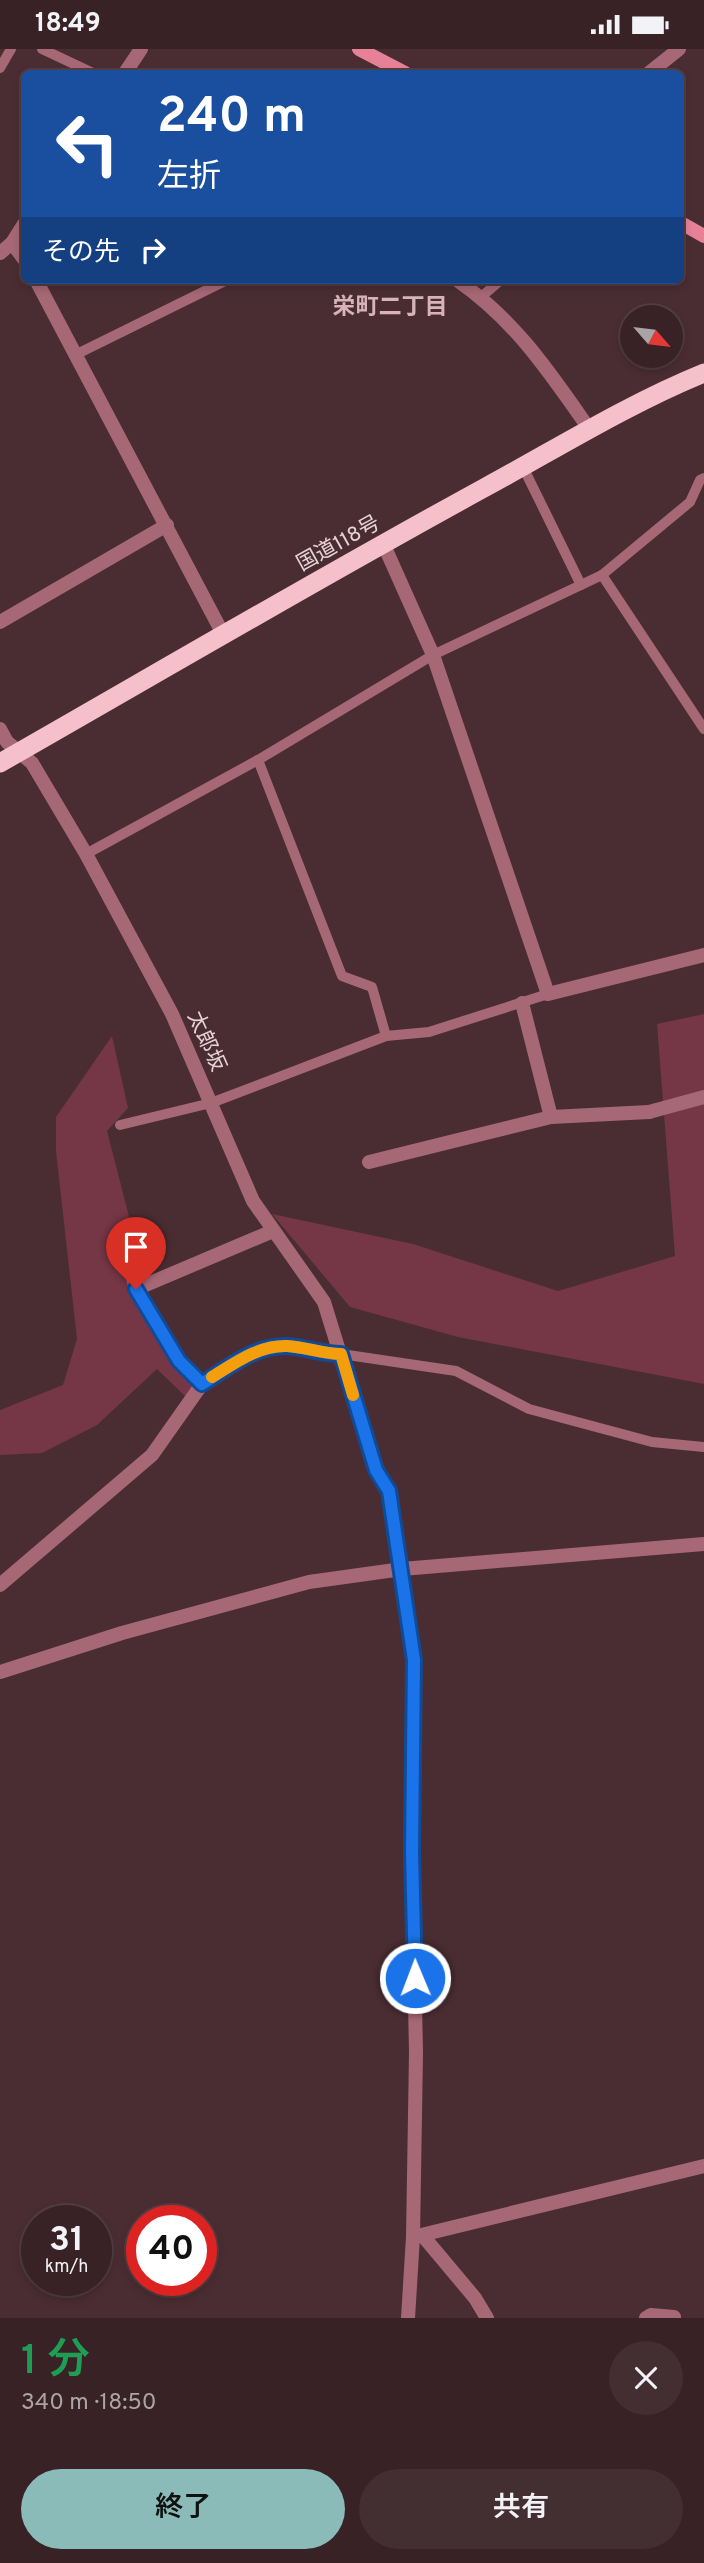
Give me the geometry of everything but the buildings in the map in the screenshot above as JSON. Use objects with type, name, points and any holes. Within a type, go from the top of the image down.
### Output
[{"type":"highway","name":"国道118号","points":[[0,762],[383,543],[590,430],[681,382],[704,373]]},
{"type":"main road","points":[[359,49],[399,70]]},
{"type":"main road","points":[[684,225],[704,236]]},
{"type":"street","points":[[127,70],[141,49]]},
{"type":"street","points":[[653,70],[679,49]]},
{"type":"street","points":[[0,253],[12,243],[21,229]]},
{"type":"street","points":[[12,243],[21,255]]},
{"type":"street","points":[[38,284],[223,634]]},
{"type":"street","points":[[463,284],[513,325],[544,363],[590,430]]},
{"type":"street","points":[[0,622],[167,525]]},
{"type":"street","points":[[383,543],[433,655],[548,994],[704,955]]},
{"type":"street","name":"太郎坂","points":[[0,729],[7,743],[32,763],[86,855],[172,1014],[253,1201],[324,1303],[376,1470],[389,1491],[414,1660],[412,1852],[418,2237],[408,2318]]},
{"type":"street","points":[[522,1003],[551,1117]]},
{"type":"street","points":[[369,1162],[551,1117],[649,1112],[704,1097]]},
{"type":"street","points":[[136,1289],[273,1230]]},
{"type":"street","points":[[126,1252],[136,1289],[179,1361],[202,1384]]},
{"type":"street","points":[[0,1585],[152,1455],[202,1384],[260,1350],[286,1346],[324,1354],[341,1354]]},
{"type":"street","points":[[0,1672],[122,1633],[309,1582],[402,1570],[704,1544]]},
{"type":"street","points":[[487,2318],[475,2298],[418,2237],[704,2166]]},
{"type":"street","points":[[646,2318],[651,2315],[674,2317]]},
{"type":"lane","points":[[0,68],[11,49]]},
{"type":"lane","points":[[42,49],[87,70]]},
{"type":"lane","points":[[77,355],[219,284]]},
{"type":"lane","points":[[481,297],[496,284]]},
{"type":"lane","points":[[523,467],[581,585]]},
{"type":"lane","points":[[86,855],[258,760],[433,655],[602,575],[690,502],[700,480],[704,478]]},
{"type":"lane","points":[[602,575],[704,729]]},
{"type":"lane","points":[[258,760],[342,976],[372,987],[386,1036]]},
{"type":"lane","points":[[120,1125],[211,1104],[386,1036],[429,1033],[548,994]]},
{"type":"lane","points":[[341,1354],[456,1371],[529,1409],[652,1442],[704,1447]]},
{"type":"shaded area","points":[[704,1014],[704,1384],[458,1337],[350,1307],[272,1214],[413,1244],[558,1291],[675,1256],[657,1024]]},
{"type":"shaded area","points":[[112,1036],[128,1108],[107,1131],[161,1341],[199,1384],[187,1398],[157,1369],[97,1425],[42,1453],[0,1455],[0,1410],[63,1385],[77,1339],[56,1151],[56,1117]]},
{"type":"slow traffic","points":[[212,1377],[260,1350],[286,1346],[324,1354],[341,1354],[353,1395]]},
{"type":"district","name":"栄町二丁目","points":[[390,306]]},
{"type":"route","points":[[136,1289],[179,1361],[202,1384],[240,1359],[260,1350],[286,1346],[324,1354],[341,1354],[376,1470],[389,1491],[414,1660],[412,1852],[415,1978]]}]
